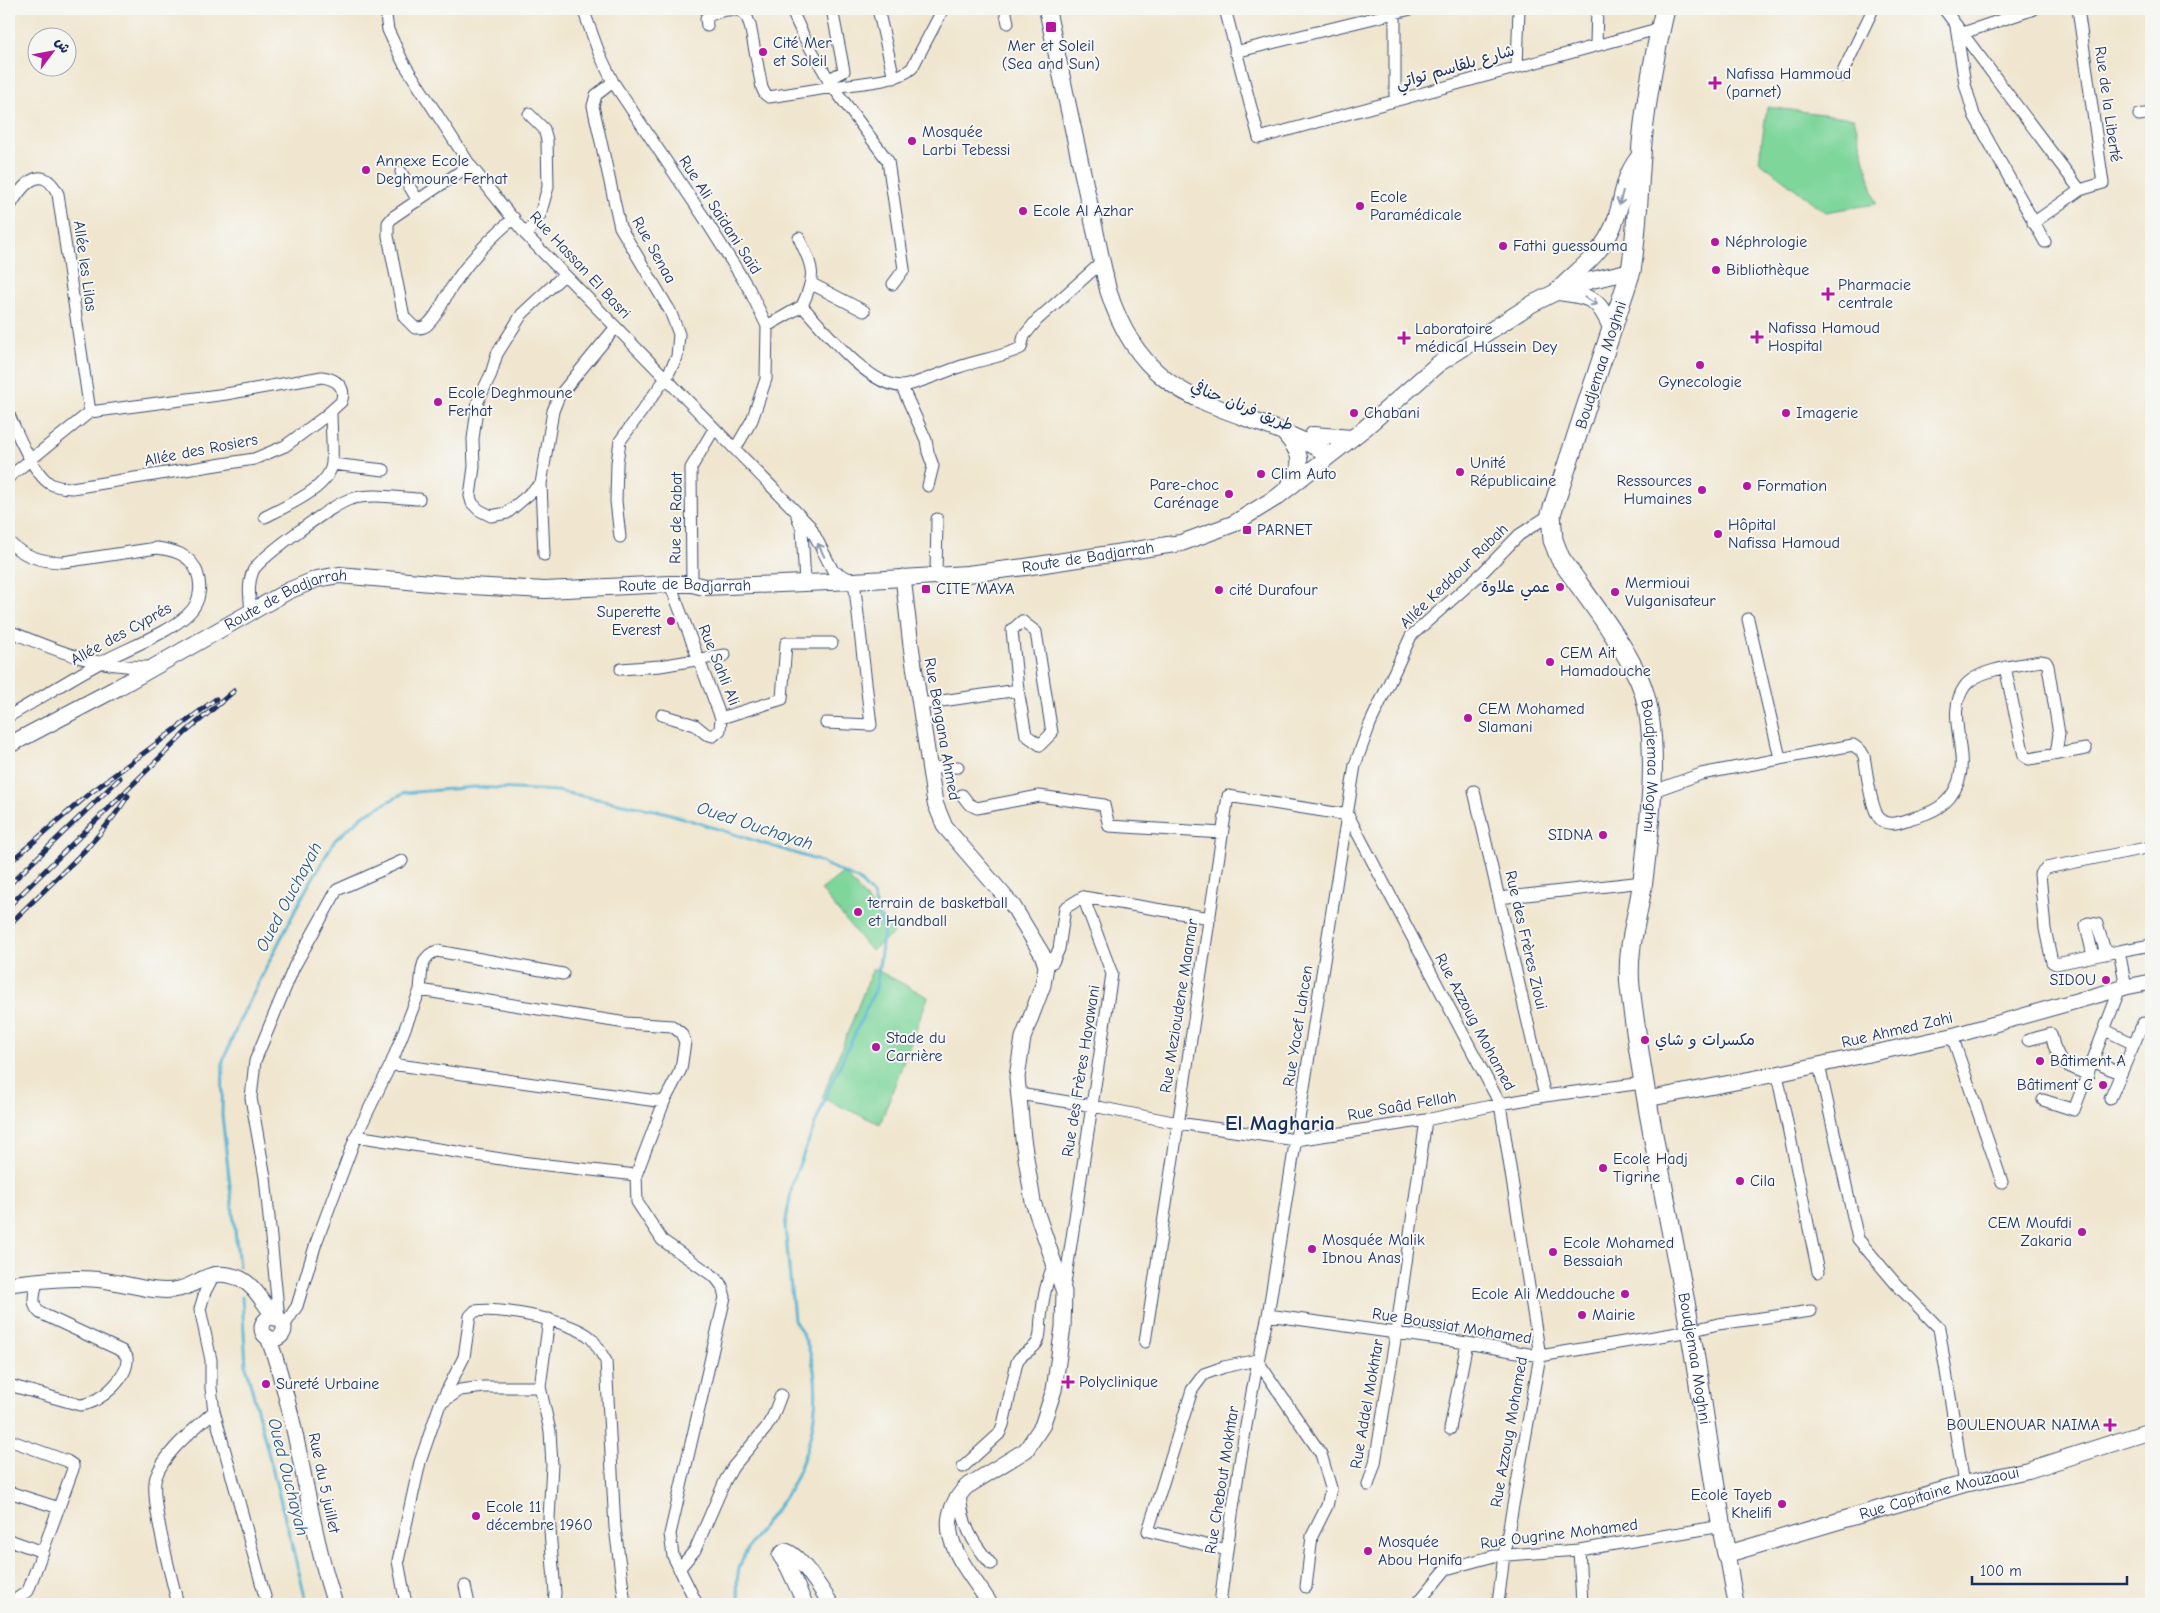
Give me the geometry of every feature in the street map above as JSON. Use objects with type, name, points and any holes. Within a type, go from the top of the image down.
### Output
[{"type":"main road","name":"طريق فرنان حنافي","points":[[1047,9],[1102,262],[1116,315],[1135,348],[1155,372],[1169,384],[1190,396],[1334,452]]},
{"type":"main road","name":"طريق فرنان حنافي","points":[[1057,9],[1119,292],[1139,338],[1162,366],[1179,379],[1198,390],[1314,435],[1334,452]]},
{"type":"main road","name":"Boudjemaa Moghni","points":[[1665,9],[1649,85],[1631,271],[1551,514],[1553,540],[1560,558],[1624,653],[1640,682],[1649,713],[1652,763],[1651,792],[1643,882],[1634,922],[1628,966],[1645,1091],[1690,1331],[1728,1554]]},
{"type":"main road","points":[[1556,292],[1599,250],[1610,235],[1630,166],[1641,155]]},
{"type":"main road","points":[[1556,292],[1592,280],[1631,271]]},
{"type":"main road","points":[[1556,292],[1587,297],[1595,301],[1601,307],[1612,330]]},
{"type":"main road","name":"Route de Badjarrah","points":[[9,745],[304,583],[339,575],[454,585],[545,590],[670,584],[692,584],[704,587],[936,576],[1025,567],[1181,543],[1233,524],[1285,491],[1359,433],[1438,364],[1532,304],[1556,292]]},
{"type":"main road","points":[[1314,435],[1359,433]]},
{"type":"main road","points":[[1285,434],[1296,448],[1300,463],[1297,476],[1285,491]]},
{"type":"main road","name":"Rue Capitaine Mouzaoui","points":[[1728,1554],[1964,1484],[2028,1470],[2151,1431]]},
{"type":"street","name":"Rue Hassan El Basri","points":[[385,9],[388,30],[396,50],[470,165],[526,235],[810,526],[833,571],[854,581]]},
{"type":"street","name":"Rue Ali Saïdani Saïd","points":[[583,9],[599,53],[613,82],[710,227],[749,289],[767,326],[766,379],[752,420],[735,449]]},
{"type":"street","points":[[791,9],[804,38],[830,83],[888,161],[904,270],[893,284]]},
{"type":"street","points":[[830,83],[844,71],[832,9]]},
{"type":"street","points":[[878,9],[894,78]]},
{"type":"street","points":[[707,26],[706,18],[714,13],[739,11],[746,15],[750,24],[762,88],[769,97],[830,83],[894,78],[907,73],[912,68],[943,9]]},
{"type":"street","points":[[1005,9],[1008,22]]},
{"type":"street","points":[[1225,9],[1236,52],[1395,11],[1411,9]]},
{"type":"street","points":[[1517,66],[1519,9]]},
{"type":"street","points":[[1596,44],[1597,9]]},
{"type":"street","points":[[1841,76],[1873,9]]},
{"type":"street","points":[[1944,9],[2080,190]]},
{"type":"street","points":[[1959,29],[2034,9]]},
{"type":"street","name":"Rue de la Liberté","points":[[2033,223],[2080,190],[2103,183],[2078,9]]},
{"type":"street","points":[[1394,101],[1395,11]]},
{"type":"street","name":"شارع بلقاسم تواتي","points":[[1236,52],[1259,138],[1596,44],[1660,28]]},
{"type":"street","points":[[1959,29],[1965,84],[1974,116],[2033,223],[2046,242]]},
{"type":"street","name":"Rue Senaa","points":[[613,82],[596,95],[593,106],[620,227],[670,311],[679,334],[677,356],[666,378],[620,441],[616,482],[620,538]]},
{"type":"street","points":[[2139,115],[2151,113]]},
{"type":"street","points":[[526,235],[540,215],[548,187],[547,140],[544,129],[529,114]]},
{"type":"street","points":[[470,165],[393,217],[388,223],[388,236],[404,317],[415,328],[424,328],[430,323],[445,296],[470,262],[491,237],[514,218]]},
{"type":"street","points":[[401,172],[418,201]]},
{"type":"street","name":"Allée les Lilas","points":[[9,208],[19,190],[28,182],[36,179],[46,179],[53,185],[58,194],[90,412]]},
{"type":"street","points":[[767,326],[802,306],[812,284],[812,267],[799,238]]},
{"type":"street","points":[[802,306],[862,369],[884,383],[902,386],[1021,348],[1024,336],[1037,320],[1102,262]]},
{"type":"street","points":[[541,484],[507,513],[492,516],[479,510],[472,503],[470,496],[474,467],[473,439],[478,401],[486,387],[497,354],[522,314],[564,275]]},
{"type":"street","points":[[812,284],[864,311]]},
{"type":"street","points":[[544,555],[541,484],[551,421],[559,396],[616,327]]},
{"type":"street","name":"Allée des Rosiers","points":[[30,460],[48,483],[59,487],[72,488],[168,474],[265,456],[285,446],[331,412],[344,397],[343,390],[334,379],[322,377],[226,394],[90,412]]},
{"type":"street","points":[[902,386],[926,440],[933,466],[928,486]]},
{"type":"street","points":[[9,476],[90,412]]},
{"type":"street","points":[[265,517],[312,490],[327,479],[332,464],[331,412]]},
{"type":"street","points":[[9,415],[30,460]]},
{"type":"street","name":"Rue de Rabat","points":[[692,584],[691,468],[714,429]]},
{"type":"street","points":[[332,464],[384,470]]},
{"type":"street","points":[[251,612],[249,584],[256,566],[335,507],[346,500],[359,497],[419,499]]},
{"type":"street","name":"Rue Hassan El Basri","points":[[795,512],[802,529],[805,583]]},
{"type":"street","name":"Allée Keddour Rabah","points":[[1348,815],[1355,765],[1370,724],[1411,636],[1483,572],[1519,535],[1551,514]]},
{"type":"street","points":[[936,576],[937,520]]},
{"type":"street","name":"Allée des Cyprés","points":[[9,542],[33,558],[48,562],[63,562],[157,548],[170,549],[188,558],[196,570],[200,590],[196,603],[183,619],[166,630],[98,664],[9,716]]},
{"type":"street","name":"Rue Bengana Ahmed","points":[[903,577],[911,646],[935,803],[944,827],[1013,906],[1042,954],[1046,966],[1043,985],[1023,1038],[1017,1078],[1023,1140],[1033,1202],[1064,1292],[1063,1327],[1054,1390],[1042,1426],[1035,1439],[1026,1450],[972,1483],[960,1493],[949,1517],[950,1538],[953,1547],[990,1604]]},
{"type":"street","points":[[826,723],[871,725],[854,581]]},
{"type":"street","name":"Rue Sahli Ali","points":[[670,584],[721,718],[782,699],[786,643],[832,643]]},
{"type":"street","points":[[1748,619],[1780,758]]},
{"type":"street","points":[[1022,620],[1036,632],[1052,733],[1040,746],[1026,735],[1018,690],[1012,630],[1022,620]]},
{"type":"street","points":[[9,631],[69,656],[98,664],[125,668],[152,667]]},
{"type":"street","points":[[621,669],[700,660],[726,655]]},
{"type":"street","points":[[1651,792],[1701,774],[1853,745],[1864,756],[1875,810],[1879,818],[1885,822],[1894,823],[1930,813],[1939,809],[1949,800],[1961,775],[1963,760],[1956,716],[1958,700],[1966,685],[1976,678],[2005,667],[2040,661],[2046,662],[2048,666],[2059,734],[2056,754]]},
{"type":"street","points":[[2005,667],[2024,756],[2029,759],[2086,749]]},
{"type":"street","points":[[921,704],[1018,690]]},
{"type":"street","points":[[662,715],[694,726],[713,736],[720,730],[721,718]]},
{"type":"street","points":[[929,768],[958,767]]},
{"type":"street","name":"Rue des Frères Zioui","points":[[1474,791],[1546,1096]]},
{"type":"street","points":[[962,795],[968,804],[977,808],[1039,796],[1104,805],[1109,826],[1222,832]]},
{"type":"street","name":"Rue Mezioudene Maamar","points":[[1145,1342],[1228,796],[1348,815]]},
{"type":"street","name":"Rue Azzoug Mohamed","points":[[1348,815],[1500,1104],[1540,1356],[1504,1555],[1498,1604]]},
{"type":"street","name":"Rue Yacef Lahcen","points":[[1257,1360],[1268,1315],[1348,815]]},
{"type":"street","points":[[2151,848],[2046,868],[2040,874],[2044,929],[2052,962],[2056,964],[2151,945]]},
{"type":"street","points":[[275,1326],[265,1177],[251,1098],[255,1061],[294,967],[338,890],[402,860]]},
{"type":"street","points":[[1499,898],[1643,882]]},
{"type":"street","points":[[1042,954],[1053,962],[1059,949],[1065,908],[1083,897],[1210,918]]},
{"type":"street","name":"Rue des Frères Hayawani","points":[[1064,1292],[1094,1106],[1112,974],[1083,897]]},
{"type":"street","points":[[2093,956],[2086,925],[2088,923],[2098,924],[2106,954]]},
{"type":"street","points":[[275,1326],[297,1306],[316,1243],[356,1136],[391,1064],[420,990],[423,961],[429,954],[437,951],[563,974]]},
{"type":"street","points":[[2043,1100],[2074,1110],[2123,987],[2119,951]]},
{"type":"street","name":"Rue Ahmed Zahi","points":[[1645,1091],[1777,1074],[1820,1065],[1952,1036],[2123,987],[2151,982]]},
{"type":"street","points":[[420,990],[626,1023],[672,1026],[681,1033],[685,1042],[681,1069],[664,1102],[636,1174],[637,1202],[662,1240],[716,1278],[722,1286],[725,1298],[670,1534],[673,1556],[697,1604]]},
{"type":"street","points":[[2110,1099],[2143,1023]]},
{"type":"street","points":[[2105,1030],[2134,1044]]},
{"type":"street","points":[[2028,1040],[2051,1034],[2062,1063],[2088,1075]]},
{"type":"street","points":[[1952,1036],[2002,1182]]},
{"type":"street","points":[[2094,1061],[2121,1074]]},
{"type":"street","points":[[391,1064],[664,1102]]},
{"type":"street","points":[[1820,1065],[1858,1239],[1896,1284],[1939,1328],[1964,1484]]},
{"type":"street","points":[[1777,1074],[1818,1272]]},
{"type":"street","name":"Rue Saâd Fellah","points":[[1018,1094],[1094,1106],[1178,1123],[1296,1140],[1426,1120],[1546,1096],[1645,1091]]},
{"type":"street","name":"Rue Addel Mokhtar","points":[[1368,1485],[1375,1463],[1396,1334],[1426,1120]]},
{"type":"street","points":[[356,1136],[520,1162],[636,1174]]},
{"type":"street","points":[[963,1467],[999,1434],[1003,1425],[1019,1356],[1032,1349],[1038,1340],[1044,1292],[1048,1276],[1055,1262]]},
{"type":"street","points":[[9,1284],[93,1279],[166,1290],[179,1289],[215,1273]]},
{"type":"street","points":[[215,1273],[205,1292],[200,1309],[211,1360],[211,1388],[214,1411],[267,1604]]},
{"type":"street","name":"Rue du 5 juillet","points":[[215,1273],[239,1278],[253,1288],[275,1326],[279,1369],[319,1546],[335,1604]]},
{"type":"street","points":[[9,1385],[80,1405],[87,1404],[110,1390],[127,1366],[127,1357],[122,1351],[40,1313],[34,1308],[33,1302],[37,1281]]},
{"type":"street","points":[[406,1604],[398,1561],[420,1462],[440,1404],[464,1357],[472,1313],[479,1310],[549,1319],[591,1338],[606,1361],[614,1519],[625,1604]]},
{"type":"street","name":"Rue Boussiat Mohamed","points":[[1268,1315],[1467,1343],[1540,1356],[1690,1331],[1718,1324],[1811,1311]]},
{"type":"street","points":[[549,1319],[540,1387],[550,1431],[552,1465],[549,1518],[555,1593],[554,1604]]},
{"type":"street","points":[[1450,1430],[1467,1343]]},
{"type":"street","points":[[1227,1550],[1148,1531],[1192,1390],[1204,1374],[1224,1367],[1257,1360],[1321,1454],[1331,1488],[1327,1506],[1312,1536],[1306,1587]]},
{"type":"street","name":"Rue Chebout Mokhtar","points":[[1220,1604],[1257,1360]]},
{"type":"street","points":[[440,1404],[460,1390],[484,1387],[540,1387]]},
{"type":"street","points":[[680,1569],[695,1550],[733,1467],[766,1428],[781,1395]]},
{"type":"street","points":[[178,1604],[154,1495],[156,1478],[175,1449],[214,1411]]},
{"type":"street","points":[[9,1440],[68,1461],[73,1465],[28,1591],[10,1602]]},
{"type":"street","points":[[9,1492],[59,1508]]},
{"type":"street","points":[[960,1493],[961,1510],[970,1536],[974,1545],[991,1564]]},
{"type":"street","name":"Rue Ougrine Mohamed","points":[[1417,1604],[1446,1569],[1504,1555],[1579,1550],[1722,1526]]},
{"type":"street","points":[[9,1540],[43,1552]]},
{"type":"street","points":[[1579,1550],[1582,1604]]},
{"type":"street","points":[[805,1604],[788,1567],[780,1555],[785,1551],[793,1554],[832,1604]]},
{"type":"street","points":[[1728,1554],[1736,1604]]},
{"type":"street","points":[[465,1586],[469,1604]]},
{"type":"green space","points":[[1767,107],[1854,118],[1876,204],[1825,212],[1759,161]]},
{"type":"green space","name":"terrain de basketball et Handball","points":[[844,872],[894,933],[871,951],[821,890]]},
{"type":"green space","name":"Stade du Carrière","points":[[873,968],[928,997],[880,1124],[822,1098]]},
{"type":"waterway","name":"Oued Ouchayah","points":[[239,1266],[222,1115],[223,1061],[239,1022],[304,893],[335,840],[364,815],[404,793],[474,787],[557,791],[664,812],[816,860],[859,880],[873,895],[884,931],[876,988],[828,1091],[793,1181],[785,1226],[794,1320],[805,1339],[812,1360],[815,1381],[813,1425],[800,1467],[791,1487],[744,1556],[738,1571],[737,1587],[741,1604]]},
{"type":"waterway","name":"Oued Ouchayah","points":[[242,1297],[246,1366],[307,1604]]},
{"type":"railway","points":[[9,906],[186,732],[234,691]]},
{"type":"railway","points":[[9,863],[89,794],[216,699]]},
{"type":"railway","points":[[9,885],[120,778]]},
{"type":"railway","points":[[9,925],[87,848],[116,814],[128,796]]},
{"type":"place","name":"Mer et Soleil (Sea and Sun)","points":[[1051,27]]},
{"type":"place","name":"Cité Mer et Soleil","points":[[763,52]]},
{"type":"place","name":"Nafissa Hammoud (parnet)","points":[[1715,83]]},
{"type":"place","name":"Mosquée Larbi Tebessi","points":[[912,141]]},
{"type":"place","name":"Annexe Ecole Deghmoune Ferhat","points":[[366,170]]},
{"type":"place","name":"Ecole Paramédicale","points":[[1360,206]]},
{"type":"place","name":"Ecole Al Azhar","points":[[1023,211]]},
{"type":"place","name":"Néphrologie","points":[[1715,242]]},
{"type":"place","name":"Fathi guessouma","points":[[1503,246]]},
{"type":"place","name":"Bibliothèque","points":[[1716,270]]},
{"type":"place","name":"Pharmacie centrale","points":[[1828,294]]},
{"type":"place","name":"Nafissa Hamoud Hospital","points":[[1757,337]]},
{"type":"place","name":"Laboratoire médical Hussein Dey","points":[[1404,338]]},
{"type":"place","name":"Gynecologie","points":[[1700,365]]},
{"type":"place","name":"Ecole Deghmoune Ferhat","points":[[438,402]]},
{"type":"place","name":"Chabani","points":[[1354,413]]},
{"type":"place","name":"Imagerie","points":[[1786,413]]},
{"type":"place","name":"Unité Républicaine","points":[[1460,472]]},
{"type":"place","name":"Clim Auto","points":[[1261,474]]},
{"type":"place","name":"Formation","points":[[1747,486]]},
{"type":"place","name":"Ressources Humaines","points":[[1702,490]]},
{"type":"place","name":"Pare-choc Carénage","points":[[1229,494]]},
{"type":"place","name":"PARNET","points":[[1247,530]]},
{"type":"place","name":"Hôpital Nafissa Hamoud","points":[[1718,534]]},
{"type":"place","name":"عمي علاوة","points":[[1560,587]]},
{"type":"place","name":"CITE MAYA","points":[[926,589]]},
{"type":"place","name":"cité Durafour","points":[[1219,590]]},
{"type":"place","name":"Mermioui Vulganisateur","points":[[1615,592]]},
{"type":"place","name":"Superette Everest","points":[[671,621]]},
{"type":"place","name":"CEM Ait Hamadouche","points":[[1550,662]]},
{"type":"place","name":"CEM Mohamed Slamani","points":[[1468,718]]},
{"type":"place","name":"SIDNA","points":[[1603,835]]},
{"type":"place","name":"terrain de basketball et Handball","points":[[858,912]]},
{"type":"place","name":"SIDOU","points":[[2106,980]]},
{"type":"place","name":"مكسرات و شاي","points":[[1645,1040]]},
{"type":"place","name":"Stade du Carrière","points":[[876,1047]]},
{"type":"place","name":"Bâtiment A","points":[[2040,1061]]},
{"type":"place","name":"Bâtiment C","points":[[2103,1085]]},
{"type":"place","name":"Ecole Hadj Tigrine","points":[[1603,1168]]},
{"type":"place","name":"Cila","points":[[1740,1181]]},
{"type":"place","name":"CEM Moufdi Zakaria","points":[[2082,1232]]},
{"type":"place","name":"Mosquée Malik Ibnou Anas","points":[[1312,1249]]},
{"type":"place","name":"Ecole Mohamed Bessaiah","points":[[1553,1252]]},
{"type":"place","name":"Ecole Ali Meddouche","points":[[1625,1294]]},
{"type":"place","name":"Mairie","points":[[1582,1315]]},
{"type":"place","name":"Polyclinique","points":[[1068,1382]]},
{"type":"place","name":"Sureté Urbaine","points":[[266,1384]]},
{"type":"place","name":"BOULENOUAR NAIMA","points":[[2110,1425]]},
{"type":"place","name":"Ecole Tayeb Khelifi","points":[[1782,1504]]},
{"type":"place","name":"Ecole 11 décembre 1960","points":[[476,1516]]},
{"type":"place","name":"Mosquée Abou Hanifa","points":[[1368,1551]]},
{"type":"district","name":"El Magharia","points":[[1280,1123]]}]
